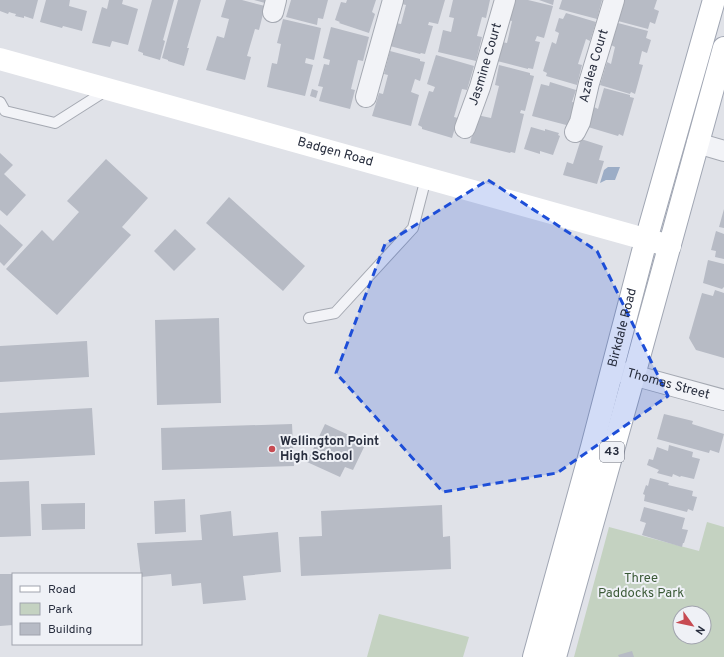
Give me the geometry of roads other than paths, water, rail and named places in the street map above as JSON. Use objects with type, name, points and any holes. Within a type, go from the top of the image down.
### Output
[{"type":"main road","name":"Birkdale Road","points":[[534,657],[646,240],[714,0]]},
{"type":"main road","name":"Birkdale Road","points":[[555,657],[724,48]]},
{"type":"main road","name":"Badgen Road","points":[[0,59],[670,246]]},
{"type":"street","points":[[366,96],[393,0]]},
{"type":"street","name":"Jasmine Court","points":[[465,128],[480,87],[504,0]]},
{"type":"street","name":"Azalea Court","points":[[575,132],[580,122],[589,84],[614,0]]},
{"type":"street","points":[[697,143],[724,151]]},
{"type":"street","name":"Thomas Street","points":[[612,370],[724,400]]},
{"type":"lane","points":[[0,102],[5,111],[56,123],[109,89]]},
{"type":"lane","points":[[309,318],[335,313],[413,228],[426,178]]},
{"type":"water","points":[[608,167],[620,167],[615,180],[606,180],[600,183],[604,170]]},
{"type":"place","name":"Wellington Point High School","points":[[272,449]]},
{"type":"park label","name":"Three Paddocks Park","points":[[641,586]]}]
